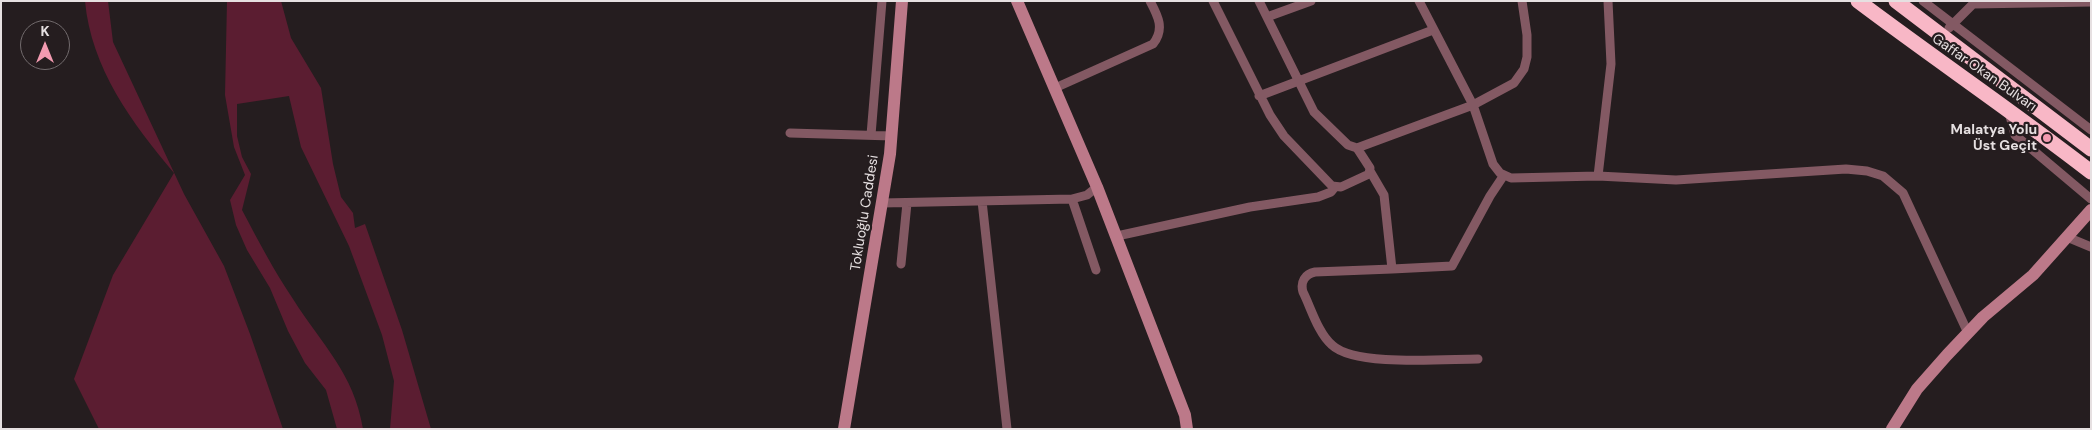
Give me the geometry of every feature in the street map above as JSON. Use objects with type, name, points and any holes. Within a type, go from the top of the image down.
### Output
[{"type":"highway","name":"Gaffar Okan Bulvarı","points":[[1858,1],[2091,172]]},
{"type":"highway","name":"Gaffar Okan Bulvarı","points":[[1896,1],[2091,149]]},
{"type":"street","points":[[871,135],[882,1]]},
{"type":"street","name":"Tokluoğlu Caddesi","points":[[844,429],[892,136],[902,1]]},
{"type":"street","points":[[1017,1],[1117,236],[1185,415],[1187,429]]},
{"type":"street","points":[[1055,88],[1152,44],[1159,34],[1160,25],[1150,1]]},
{"type":"street","points":[[1213,1],[1259,96],[1284,136],[1335,187]]},
{"type":"street","points":[[1260,1],[1314,112],[1348,145],[1357,148],[1472,105],[1510,86],[1524,69],[1528,42],[1522,1]]},
{"type":"street","points":[[1267,17],[1311,1]]},
{"type":"street","points":[[1419,1],[1472,105],[1493,164],[1500,173],[1511,178],[1598,176],[1676,180],[1846,169],[1875,173],[1894,183],[1903,193],[1968,333]]},
{"type":"street","points":[[1598,176],[1611,64],[1608,1]]},
{"type":"street","points":[[1923,1],[2091,130]]},
{"type":"street","points":[[1941,36],[1973,2],[2088,2]]},
{"type":"street","points":[[1259,96],[1434,30]]},
{"type":"street","points":[[2008,110],[2015,135],[2091,199]]},
{"type":"street","points":[[790,133],[892,136]]},
{"type":"street","points":[[1357,148],[1384,196],[1392,269]]},
{"type":"street","points":[[1117,236],[1250,207],[1318,197],[1335,187],[1366,178],[1370,171]]},
{"type":"street","points":[[1478,359],[1393,360],[1344,353],[1329,343],[1303,292],[1302,284],[1305,278],[1315,272],[1452,266],[1490,196],[1504,175]]},
{"type":"street","points":[[882,203],[1072,199],[1087,195],[1097,187]]},
{"type":"street","points":[[1072,199],[1096,270]]},
{"type":"street","points":[[982,201],[1007,429]]},
{"type":"street","points":[[901,264],[908,203]]},
{"type":"street","points":[[1892,429],[1917,390],[1968,333],[1983,317],[2019,288],[2091,210]]},
{"type":"street","points":[[2067,236],[2091,247]]},
{"type":"shaded area","points":[[85,1],[108,1],[113,42],[184,194],[224,266],[283,429],[99,429],[74,379],[113,275],[174,173],[129,114],[105,72],[89,26]]},
{"type":"shaded area","points":[[227,1],[281,1],[291,38],[321,88],[333,164],[341,197],[353,213],[355,228],[365,224],[402,330],[431,429],[390,429],[394,381],[382,335],[349,246],[301,147],[289,96],[237,104],[237,136],[242,157],[251,174],[242,210],[279,278],[345,375],[359,409],[363,429],[337,429],[326,390],[305,363],[288,331],[270,288],[247,250],[236,225],[230,200],[245,175],[234,147],[225,95]]},
{"type":"place","name":"Malatya Yolu Üst Geçit","points":[[2047,138]]}]
